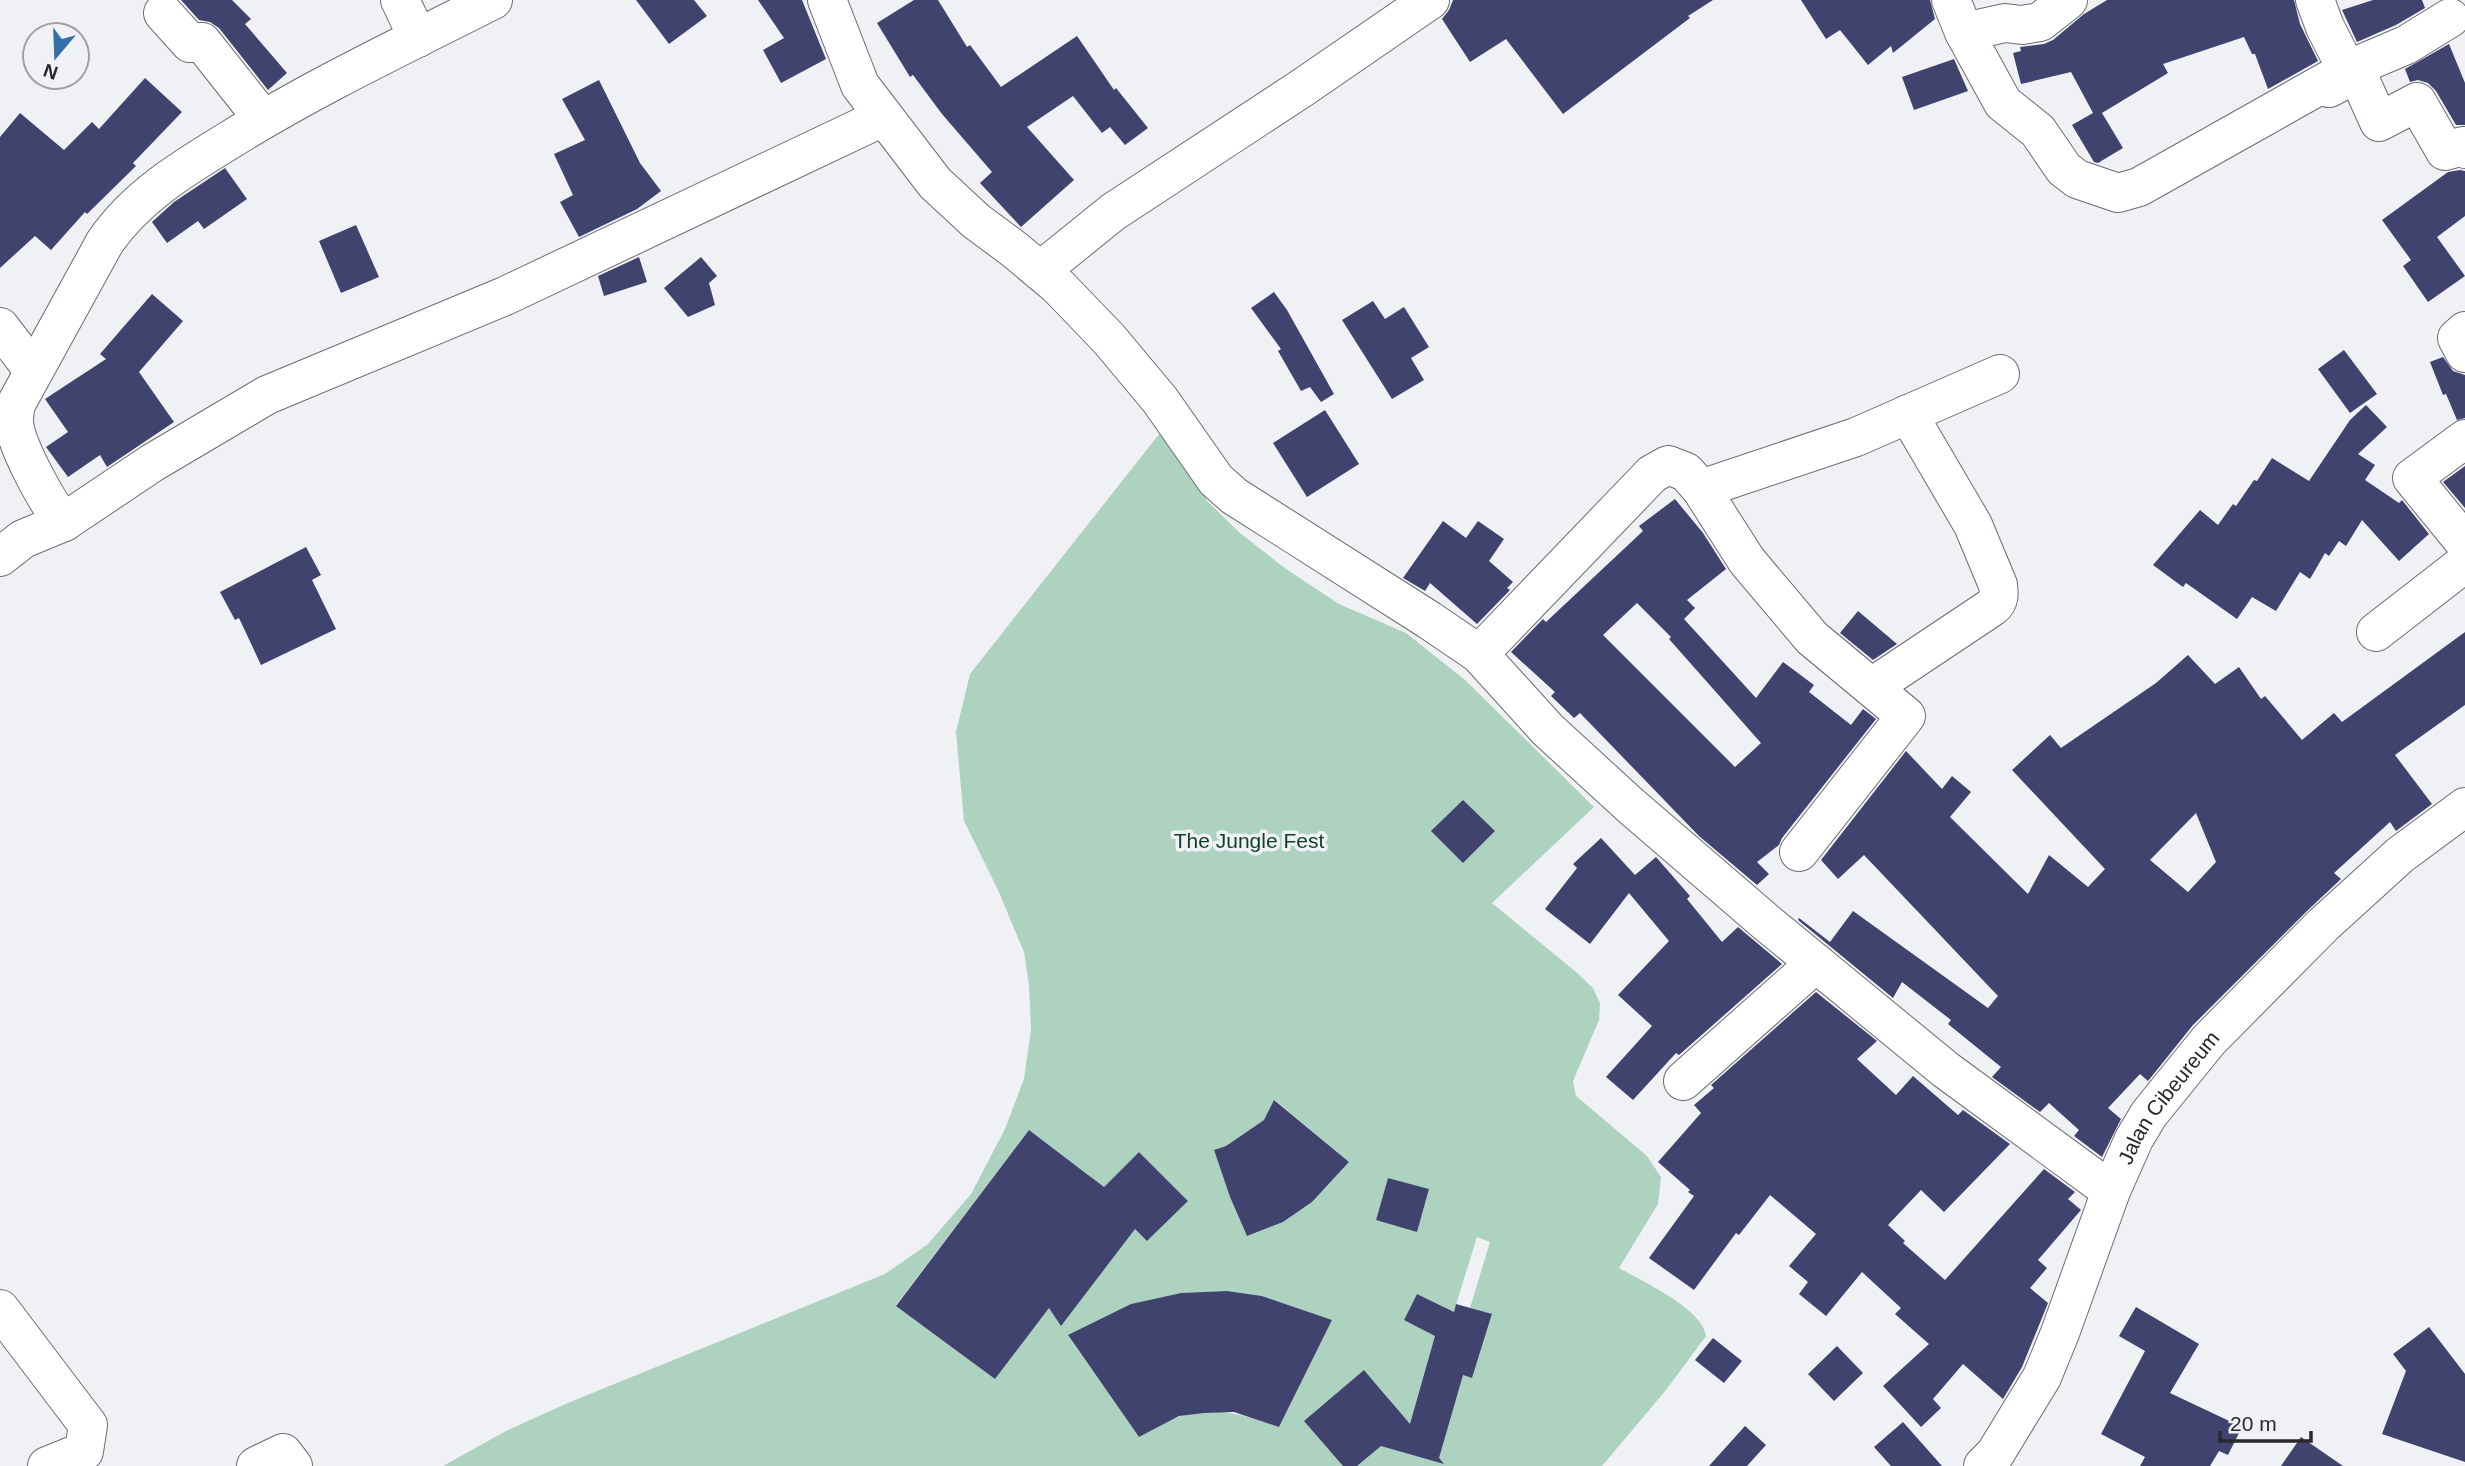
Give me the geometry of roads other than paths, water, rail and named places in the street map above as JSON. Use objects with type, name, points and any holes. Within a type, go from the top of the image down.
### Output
[{"type":"street","points":[[400,0],[418,38]]},
{"type":"street","points":[[64,522],[55,513],[33,474],[15,426],[16,404],[115,227],[135,206],[186,166],[263,119],[493,0]]},
{"type":"street","points":[[827,0],[860,85],[934,183],[976,221],[1040,271],[1109,339],[1160,400],[1216,480],[1234,496],[1438,625],[1479,654],[1548,730],[1612,789],[1816,963],[1946,1070],[2111,1191]]},
{"type":"street","points":[[1040,271],[1113,212],[1430,0]]},
{"type":"street","points":[[1957,16],[2022,25],[2039,22],[2068,0]]},
{"type":"street","points":[[2315,0],[2325,27],[2347,70]]},
{"type":"street","points":[[1957,16],[2003,103],[2038,131],[2064,169],[2077,179],[2118,193],[2139,187],[2347,70],[2406,45],[2448,10]]},
{"type":"street","points":[[163,13],[190,43],[202,42],[263,119]]},
{"type":"street","points":[[2254,124],[2305,102],[2357,72],[2379,122],[2417,102],[2445,150],[2463,146],[2465,149]]},
{"type":"street","points":[[0,557],[23,539],[64,522],[152,463],[267,396],[505,296],[883,117]]},
{"type":"street","points":[[0,327],[33,370]]},
{"type":"street","points":[[2465,331],[2456,338],[2465,353]]},
{"type":"street","points":[[1701,489],[1856,437],[2000,374]]},
{"type":"street","points":[[1872,687],[1992,607],[1997,603],[1999,594],[1998,585],[1973,525],[1908,414]]},
{"type":"street","points":[[2465,439],[2412,478],[2465,543]]},
{"type":"street","points":[[1479,654],[1660,468],[1676,466],[1686,472],[1701,489],[1747,561],[1804,628],[1906,716],[1798,852]]},
{"type":"street","points":[[2376,632],[2465,563]]},
{"type":"street","name":"Jalan Cibeureum","points":[[1983,1466],[1995,1454],[2042,1377],[2111,1191],[2134,1139],[2149,1114],[2209,1040],[2333,916],[2400,855],[2465,807]]},
{"type":"street","points":[[1683,1081],[1816,963]]},
{"type":"street","points":[[0,1309],[88,1425],[84,1451],[47,1466]]},
{"type":"park label","name":"The Jungle Fest","points":[[1249,840]]}]
